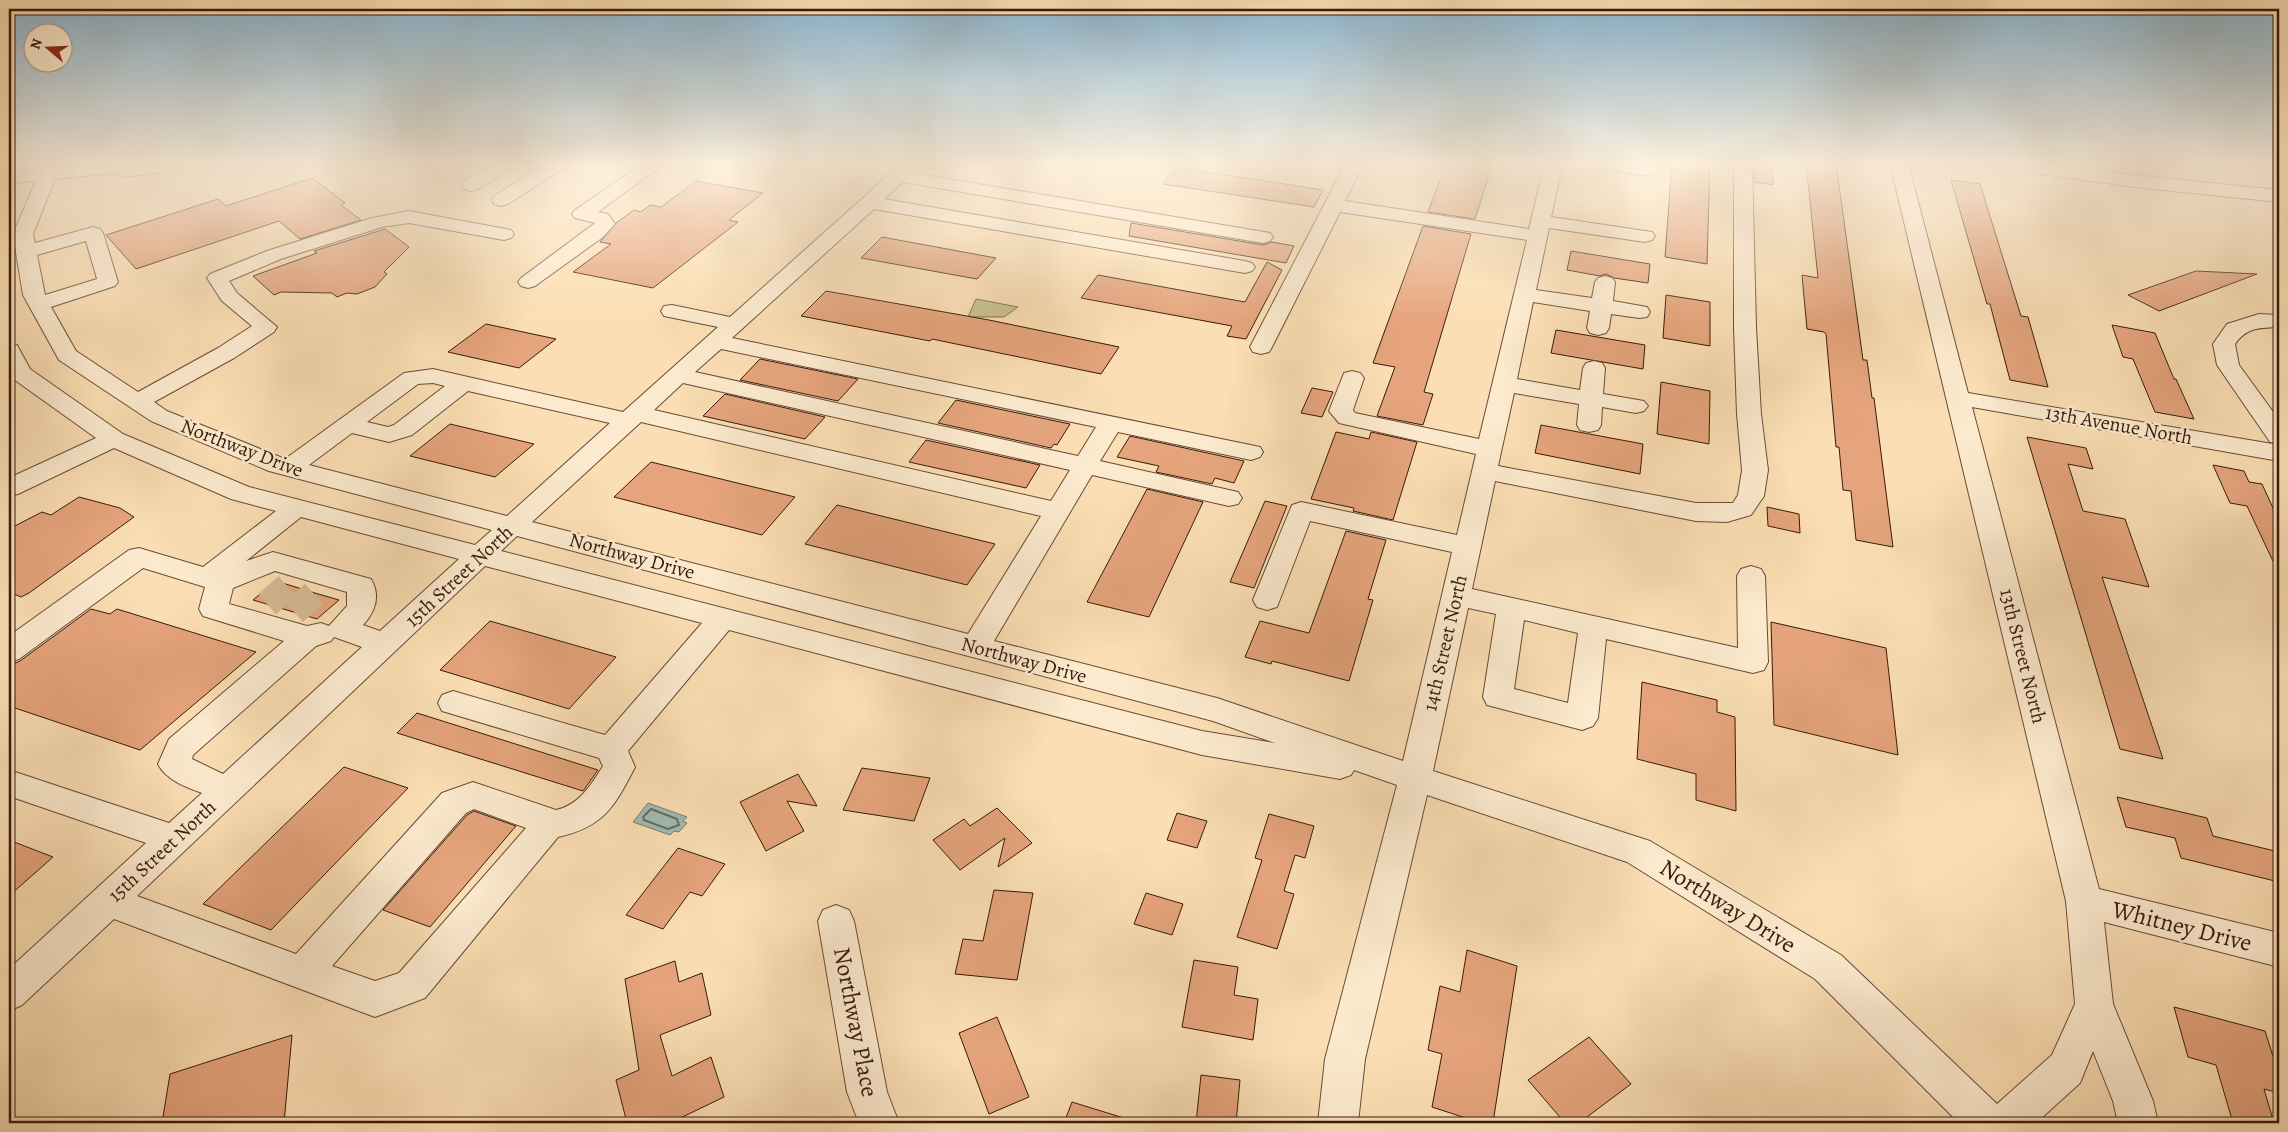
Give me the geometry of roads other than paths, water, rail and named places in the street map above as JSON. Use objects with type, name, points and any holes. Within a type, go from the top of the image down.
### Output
[{"type":"street","name":"Northway Drive","points":[[31,216],[23,234],[34,295],[67,355],[159,416],[289,468],[1217,710],[1415,778],[1638,850],[1828,967],[1987,1123]]},
{"type":"street","points":[[528,282],[596,233],[604,224],[601,218],[591,216]]},
{"type":"street","name":"15th Street North","points":[[9,993],[513,525],[732,324],[854,216]]},
{"type":"street","points":[[950,216],[1245,267]]},
{"type":"street","points":[[1078,238],[1096,216]]},
{"type":"street","points":[[1137,216],[1263,236]]},
{"type":"street","points":[[1261,347],[1328,216]]},
{"type":"street","points":[[1426,216],[1539,229],[1613,222],[1645,236]]},
{"type":"street","name":"14th Street North","points":[[1338,1123],[1344,1059],[1415,778],[1542,216]]},
{"type":"street","points":[[1352,378],[1341,411],[1347,418],[1487,460],[1696,512],[1727,513],[1742,509],[1751,496],[1755,470],[1749,414],[1745,328],[1744,216]]},
{"type":"street","name":"13th Street North","points":[[1912,216],[2084,901],[2094,1004],[2066,1069],[2006,1123]]},
{"type":"street","points":[[137,402],[226,353],[266,327],[229,297],[217,278],[230,271],[379,222],[409,217],[504,234]]},
{"type":"street","points":[[1608,251],[1613,222]]},
{"type":"street","points":[[26,252],[93,233],[108,282],[39,304]]},
{"type":"street","points":[[1598,328],[1604,282]]},
{"type":"street","points":[[1524,294],[1639,312]]},
{"type":"street","points":[[672,311],[732,324]]},
{"type":"street","points":[[2279,321],[2259,321],[2235,329],[2224,344],[2228,365],[2279,437]]},
{"type":"street","points":[[714,341],[1251,452]]},
{"type":"street","name":"Northway Drive","points":[[9,350],[20,373],[114,439],[240,494],[1202,743],[1415,778]]},
{"type":"street","points":[[1589,425],[1594,368]]},
{"type":"street","points":[[677,375],[1228,498]]},
{"type":"street","points":[[289,468],[412,378],[433,376],[632,416],[1057,511]]},
{"type":"street","points":[[347,425],[389,436],[403,430],[463,383]]},
{"type":"street","points":[[1504,384],[1636,406]]},
{"type":"street","name":"13th Avenue North","points":[[1959,398],[2279,452]]},
{"type":"street","points":[[975,647],[1111,423]]},
{"type":"street","points":[[9,488],[114,439]]},
{"type":"street","points":[[296,508],[214,580],[213,609],[293,603],[361,586],[361,609],[342,629]]},
{"type":"street","points":[[1267,600],[1301,511],[1467,546]]},
{"type":"street","points":[[9,651],[139,557],[214,580],[273,560],[293,603],[342,629],[385,644]]},
{"type":"street","points":[[1456,595],[1753,662],[1751,576]]},
{"type":"street","points":[[229,789],[198,778],[174,764],[180,748],[293,603]]},
{"type":"street","points":[[1511,608],[1498,697],[1582,718],[1593,626]]},
{"type":"street","points":[[611,749],[724,618]]},
{"type":"street","points":[[302,973],[454,802],[473,795],[556,824],[573,820],[600,800],[619,767],[611,749],[453,703]]},
{"type":"street","points":[[9,783],[175,839]]},
{"type":"street","points":[[108,901],[376,999],[412,986],[551,822]]},
{"type":"street","name":"Whitney Drive","points":[[2084,901],[2279,950]]},
{"type":"street","name":"Northway Place","points":[[836,921],[868,1092],[879,1123]]},
{"type":"street","points":[[2094,1004],[2133,1101],[2138,1123]]},
{"type":"water","points":[[648,803],[687,817],[683,821],[687,823],[679,832],[674,831],[670,835],[633,822]]},
{"type":"tunnel","points":[[267,604],[289,585]]},
{"type":"tunnel","points":[[294,612],[315,593]]}]
